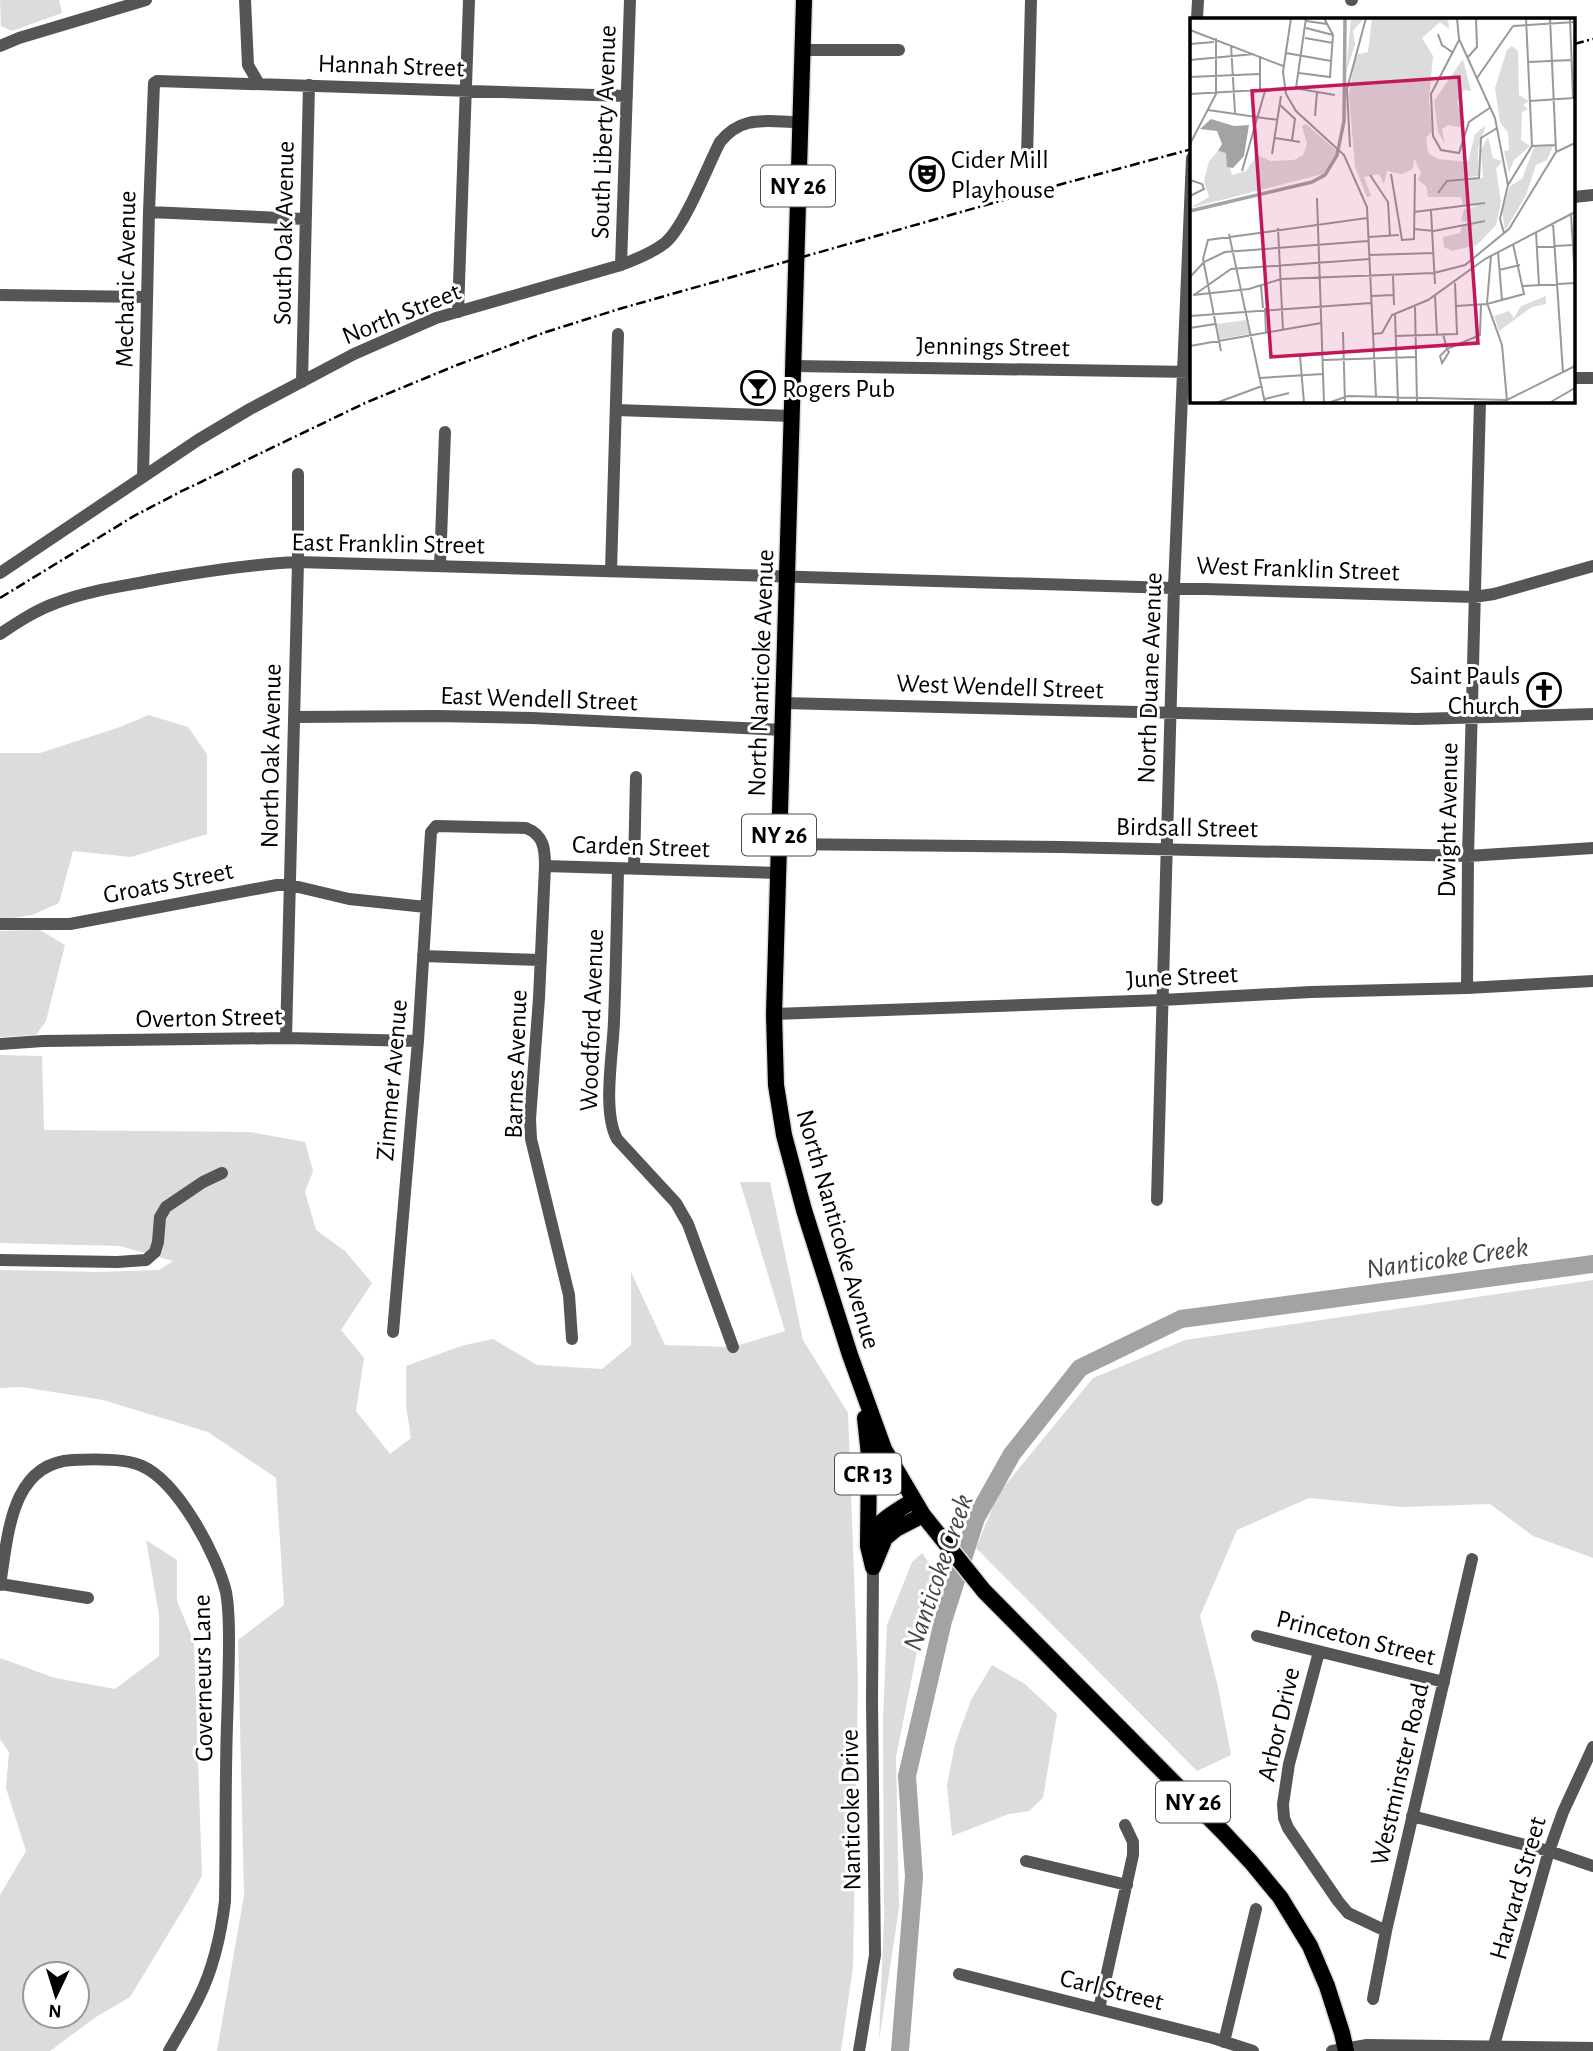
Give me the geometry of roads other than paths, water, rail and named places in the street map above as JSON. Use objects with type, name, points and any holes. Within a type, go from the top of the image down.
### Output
[{"type":"main road","name":"NY 26","points":[[800,122],[804,0]]},
{"type":"main road","name":"North Nanticoke Avenue","points":[[800,122],[774,1014],[776,1085],[784,1135],[804,1210],[858,1381]]},
{"type":"main road","name":"NY 26","points":[[858,1381],[884,1449],[934,1531],[985,1591],[1265,1878],[1310,1946],[1327,1986],[1341,2050]]},
{"type":"main road","name":"CR 13","points":[[858,1381],[868,1443],[868,1546],[873,1567]]},
{"type":"main road","name":"CR 13","points":[[868,1546],[875,1527],[914,1500]]},
{"type":"main road","name":"CR 13","points":[[873,1567],[885,1538],[923,1515]]},
{"type":"street","points":[[0,46],[146,0]]},
{"type":"street","points":[[245,0],[248,65],[259,84]]},
{"type":"street","points":[[458,312],[468,0]]},
{"type":"street","name":"South Liberty Avenue","points":[[621,265],[631,0]]},
{"type":"street","points":[[1027,158],[1031,0]]},
{"type":"street","points":[[1197,18],[1198,0]]},
{"type":"street","points":[[803,50],[899,50]]},
{"type":"street","name":"Hannah Street","points":[[153,83],[309,85],[627,96]]},
{"type":"street","name":"Mechanic Avenue","points":[[143,477],[153,83]]},
{"type":"street","name":"South Oak Avenue","points":[[302,382],[309,85]]},
{"type":"street","name":"North Street","points":[[0,573],[198,440],[392,336],[458,312],[644,256],[666,242],[679,226],[720,142],[729,131],[740,124],[754,122],[800,122]]},
{"type":"street","points":[[149,212],[305,219]]},
{"type":"street","name":"North Duane Avenue","points":[[1157,1200],[1174,587],[1187,372],[1190,270]]},
{"type":"street","points":[[0,295],[147,297]]},
{"type":"street","points":[[611,571],[618,334]]},
{"type":"street","name":"Jennings Street","points":[[793,366],[1187,372]]},
{"type":"street","name":"Dwight Avenue","points":[[1467,988],[1480,402]]},
{"type":"street","points":[[616,410],[792,416]]},
{"type":"street","points":[[440,566],[445,432]]},
{"type":"street","name":"North Oak Avenue","points":[[286,1038],[298,474]]},
{"type":"street","name":"East Franklin Street","points":[[0,634],[56,603],[91,592],[254,564],[298,562],[787,576]]},
{"type":"street","name":"West Franklin Street","points":[[787,576],[1474,597],[1494,594],[1593,566]]},
{"type":"street","name":"West Wendell Street","points":[[783,704],[1472,719],[1593,714]]},
{"type":"street","name":"East Wendell Street","points":[[294,717],[533,718],[783,730]]},
{"type":"street","points":[[634,869],[636,777]]},
{"type":"street","name":"Barnes Avenue","points":[[431,832],[436,826],[526,828],[536,832],[545,850],[531,1139],[569,1295],[572,1339]]},
{"type":"street","name":"Zimmer Avenue","points":[[393,1332],[418,1041],[431,832]]},
{"type":"street","name":"Birdsall Street","points":[[779,844],[1468,856],[1593,848]]},
{"type":"street","name":"Carden Street","points":[[545,866],[778,873]]},
{"type":"street","name":"Woodford Avenue","points":[[618,869],[610,1111],[612,1129],[617,1139],[676,1203],[688,1224],[733,1346]]},
{"type":"street","name":"Groats Street","points":[[0,924],[70,924],[277,885],[290,885],[349,899],[426,907]]},
{"type":"street","points":[[423,956],[541,960]]},
{"type":"street","name":"June Street","points":[[774,1014],[1593,981]]},
{"type":"street","name":"Overton Street","points":[[0,1044],[286,1038],[418,1041]]},
{"type":"street","points":[[0,1259],[103,1262],[146,1259],[155,1252],[160,1217],[166,1207],[222,1172]]},
{"type":"street","name":"Governeurs Lane","points":[[0,1584],[12,1513],[20,1495],[47,1465],[74,1460],[127,1462],[154,1473],[176,1496],[198,1527],[219,1570],[229,1610],[230,1678],[222,1931],[199,1997],[169,2051]]},
{"type":"street","name":"Westminster Road","points":[[1373,1999],[1386,1931],[1472,1559]]},
{"type":"street","name":"Nanticoke Drive","points":[[859,2051],[875,1955],[873,1567]]},
{"type":"street","points":[[0,1584],[88,1598]]},
{"type":"street","name":"Princeton Street","points":[[1257,1636],[1444,1682]]},
{"type":"street","name":"Arbor Drive","points":[[1319,1652],[1289,1764],[1283,1804],[1284,1818],[1288,1828],[1348,1913],[1386,1931]]},
{"type":"street","name":"Harvard Street","points":[[1494,2045],[1549,1852],[1563,1812],[1593,1747]]},
{"type":"street","points":[[1412,1816],[1593,1866]]},
{"type":"street","points":[[1099,2009],[1133,1855],[1133,1842],[1125,1825]]},
{"type":"street","points":[[1026,1861],[1127,1885]]},
{"type":"street","points":[[1224,2042],[1256,1909]]},
{"type":"street","name":"Carl Street","points":[[959,1974],[1253,2051]]},
{"type":"street","points":[[1341,2050],[1367,2045],[1593,2048]]},
{"type":"waterway","name":"Nanticoke Creek","points":[[900,2051],[914,1877],[907,1776],[943,1621],[976,1518],[1012,1454],[1080,1368],[1181,1319],[1593,1264]]},
{"type":"railway","points":[[1576,43],[1593,39]]},
{"type":"railway","points":[[0,598],[134,516],[180,492],[365,403],[457,365],[546,332],[619,309],[1190,150]]},
{"type":"place","name":"Cider Mill Playhouse","points":[[927,174]]},
{"type":"place","name":"Rogers Pub","points":[[758,388]]},
{"type":"place","name":"Saint Pauls Church","points":[[1544,690]]}]
